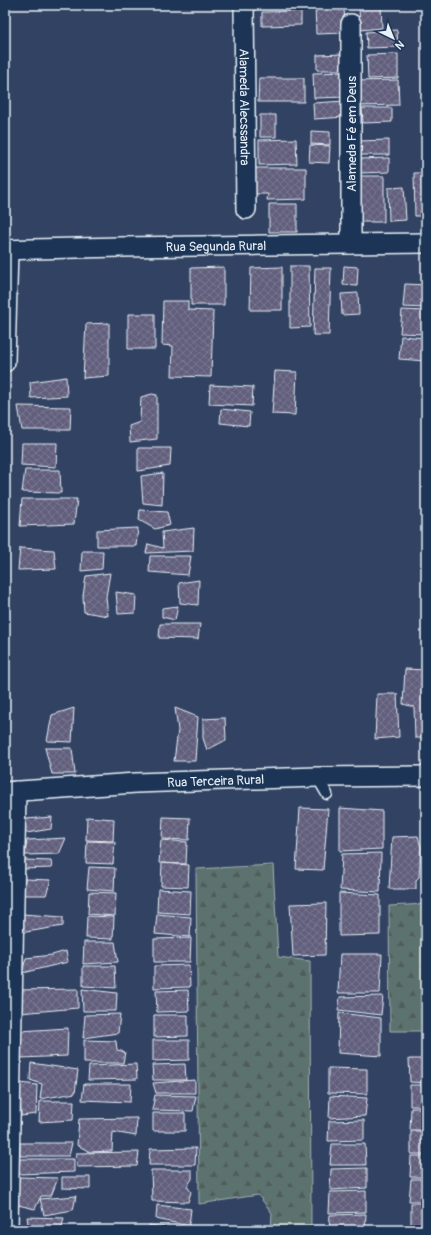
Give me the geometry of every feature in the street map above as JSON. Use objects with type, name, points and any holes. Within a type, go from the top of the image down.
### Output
[{"type":"street","name":"Alameda Alecssandra","points":[[244,5],[246,209]]},
{"type":"street","name":"Alameda Fé em Deus","points":[[351,244],[352,24]]},
{"type":"street","name":"Rua Segunda Rural","points":[[6,250],[121,240],[351,244],[426,243]]},
{"type":"street","points":[[5,362],[6,250]]},
{"type":"street","name":"Rua Terceira Rural","points":[[11,792],[128,790],[317,778],[426,776]]},
{"type":"street","points":[[8,1230],[11,792]]},
{"type":"lane","points":[[317,778],[327,794]]},
{"type":"green space","points":[[273,865],[278,957],[310,961],[311,1230],[271,1230],[272,1213],[258,1195],[199,1204],[196,869]]},
{"type":"green space","points":[[426,904],[426,1031],[390,1031],[389,906]]},
{"type":"building","points":[[257,5],[293,5],[293,9],[257,9]]},
{"type":"building","points":[[315,5],[344,5],[345,33],[316,34]]},
{"type":"building","points":[[359,5],[381,5],[382,28],[360,30]]},
{"type":"building","points":[[301,11],[301,25],[262,26],[262,12]]},
{"type":"building","points":[[397,30],[398,47],[367,48],[366,32]]},
{"type":"building","points":[[344,54],[345,70],[317,70],[317,55]]},
{"type":"building","points":[[398,54],[398,78],[368,79],[367,55]]},
{"type":"building","points":[[346,72],[347,97],[314,98],[313,73]]},
{"type":"building","points":[[259,78],[304,78],[304,102],[258,102]]},
{"type":"building","points":[[398,80],[399,105],[357,106],[356,81]]},
{"type":"building","points":[[345,101],[346,117],[314,119],[313,103]]},
{"type":"building","points":[[362,108],[392,108],[392,122],[363,123]]},
{"type":"building","points":[[260,115],[276,115],[276,137],[260,137]]},
{"type":"building","points":[[311,131],[330,132],[330,145],[311,144]]},
{"type":"building","points":[[296,139],[297,164],[259,165],[259,140]]},
{"type":"building","points":[[389,140],[389,155],[359,155],[359,141]]},
{"type":"building","points":[[310,145],[330,146],[329,163],[309,162]]},
{"type":"building","points":[[389,158],[389,172],[359,173],[359,159]]},
{"type":"building","points":[[252,168],[306,168],[306,199],[267,200],[268,194],[252,194]]},
{"type":"building","points":[[414,173],[426,173],[426,216],[415,216]]},
{"type":"building","points":[[360,176],[384,176],[384,222],[359,222]]},
{"type":"building","points":[[404,187],[406,220],[389,221],[388,188]]},
{"type":"building","points":[[269,204],[297,204],[297,232],[269,232]]},
{"type":"building","points":[[290,266],[309,266],[310,327],[290,328]]},
{"type":"building","points":[[344,266],[358,267],[357,286],[343,285]]},
{"type":"building","points":[[224,267],[224,305],[191,305],[191,268]]},
{"type":"building","points":[[282,267],[282,310],[250,310],[251,268]]},
{"type":"building","points":[[315,268],[331,268],[329,335],[313,335]]},
{"type":"building","points":[[405,284],[426,285],[426,308],[403,307]]},
{"type":"building","points":[[358,293],[359,314],[342,315],[341,294]]},
{"type":"building","points":[[163,301],[188,301],[188,310],[213,311],[211,377],[172,376],[173,346],[162,345]]},
{"type":"building","points":[[402,310],[426,311],[426,334],[400,333]]},
{"type":"building","points":[[128,314],[155,314],[155,349],[128,349]]},
{"type":"building","points":[[109,323],[109,376],[83,378],[86,324]]},
{"type":"building","points":[[401,336],[426,338],[426,361],[399,359]]},
{"type":"building","points":[[275,371],[297,372],[295,415],[272,414]]},
{"type":"building","points":[[66,377],[67,396],[31,398],[30,382]]},
{"type":"building","points":[[210,385],[253,387],[252,406],[209,404]]},
{"type":"building","points":[[152,394],[157,395],[157,439],[130,442],[129,426],[140,422],[141,397]]},
{"type":"building","points":[[18,406],[71,407],[70,430],[22,430]]},
{"type":"building","points":[[221,409],[250,412],[249,426],[220,423]]},
{"type":"building","points":[[22,443],[57,443],[56,467],[21,465]]},
{"type":"building","points":[[138,448],[171,448],[170,466],[138,471]]},
{"type":"building","points":[[25,470],[60,470],[61,493],[22,492]]},
{"type":"building","points":[[163,473],[162,505],[143,503],[141,476]]},
{"type":"building","points":[[22,499],[77,499],[74,524],[20,526]]},
{"type":"building","points":[[140,510],[167,512],[170,525],[155,529],[139,520]]},
{"type":"building","points":[[138,528],[136,546],[97,546],[97,530]]},
{"type":"building","points":[[194,528],[193,551],[146,553],[148,544],[163,548],[162,532]]},
{"type":"building","points":[[20,548],[54,550],[56,569],[18,570]]},
{"type":"building","points":[[82,551],[103,551],[102,569],[81,571]]},
{"type":"building","points":[[150,556],[191,556],[188,575],[149,572]]},
{"type":"building","points":[[110,573],[106,597],[108,616],[84,612],[83,596],[86,576]]},
{"type":"building","points":[[199,580],[198,605],[180,603],[179,583]]},
{"type":"building","points":[[116,592],[136,595],[135,613],[118,614]]},
{"type":"building","points":[[178,606],[175,620],[162,617],[162,608]]},
{"type":"building","points":[[160,624],[200,624],[198,639],[159,638]]},
{"type":"building","points":[[405,669],[426,670],[426,738],[415,738],[414,707],[403,704]]},
{"type":"building","points":[[377,694],[397,694],[399,737],[375,739]]},
{"type":"building","points":[[74,708],[72,742],[47,741],[52,715]]},
{"type":"building","points":[[175,708],[198,717],[195,761],[174,761],[178,730]]},
{"type":"building","points":[[225,718],[226,740],[207,750],[203,738],[203,719]]},
{"type":"building","points":[[45,748],[72,748],[75,774],[52,774]]},
{"type":"building","points":[[300,808],[328,809],[323,870],[296,869]]},
{"type":"building","points":[[340,808],[382,811],[382,849],[340,851]]},
{"type":"building","points":[[52,817],[51,829],[20,834],[26,819]]},
{"type":"building","points":[[87,817],[114,819],[113,841],[86,840]]},
{"type":"building","points":[[163,817],[190,818],[189,840],[162,839]]},
{"type":"building","points":[[418,836],[421,847],[419,877],[416,880],[416,889],[389,889],[392,837]]},
{"type":"building","points":[[66,838],[59,854],[25,855],[27,840]]},
{"type":"building","points":[[161,840],[187,842],[186,864],[159,863]]},
{"type":"building","points":[[87,841],[115,842],[113,864],[86,863]]},
{"type":"building","points":[[381,853],[380,892],[340,890],[342,854]]},
{"type":"building","points":[[426,853],[426,882],[423,882]]},
{"type":"building","points":[[25,860],[51,861],[52,868],[22,869]]},
{"type":"building","points":[[162,863],[189,865],[188,887],[161,886]]},
{"type":"building","points":[[89,867],[115,868],[114,891],[87,889]]},
{"type":"building","points":[[25,879],[51,880],[46,895],[24,895]]},
{"type":"building","points":[[158,889],[191,891],[190,914],[157,912]]},
{"type":"building","points":[[89,892],[116,893],[115,916],[88,914]]},
{"type":"building","points":[[339,893],[380,895],[380,935],[339,936]]},
{"type":"building","points":[[326,903],[325,955],[293,956],[290,904]]},
{"type":"building","points":[[23,914],[63,917],[63,926],[20,933]]},
{"type":"building","points":[[157,914],[191,917],[190,937],[155,934]]},
{"type":"building","points":[[87,916],[114,917],[113,939],[86,938]]},
{"type":"building","points":[[191,938],[190,962],[154,962],[154,939]]},
{"type":"building","points":[[84,942],[115,942],[118,962],[83,964]]},
{"type":"building","points":[[66,951],[68,962],[22,973],[26,958],[52,955]]},
{"type":"building","points":[[340,954],[382,954],[380,993],[338,993]]},
{"type":"building","points":[[189,965],[190,987],[154,988],[154,966]]},
{"type":"building","points":[[83,966],[115,966],[116,988],[83,986]]},
{"type":"building","points":[[78,989],[78,1008],[20,1013],[16,990]]},
{"type":"building","points":[[82,989],[117,993],[116,1011],[83,1011]]},
{"type":"building","points":[[188,990],[189,1011],[157,1012],[156,991]]},
{"type":"building","points":[[383,996],[381,1015],[338,1010],[340,997]]},
{"type":"building","points":[[339,1013],[381,1018],[381,1056],[338,1053]]},
{"type":"building","points":[[120,1014],[118,1033],[83,1038],[85,1015]]},
{"type":"building","points":[[154,1015],[188,1015],[188,1036],[154,1037]]},
{"type":"building","points":[[68,1028],[67,1056],[21,1058],[20,1031]]},
{"type":"building","points":[[84,1040],[116,1041],[117,1050],[125,1052],[123,1063],[84,1063]]},
{"type":"building","points":[[153,1040],[189,1040],[189,1060],[153,1061]]},
{"type":"building","points":[[409,1059],[426,1059],[426,1083],[410,1082]]},
{"type":"building","points":[[31,1063],[78,1070],[75,1093],[40,1099],[42,1084],[30,1080]]},
{"type":"building","points":[[136,1064],[137,1079],[88,1080],[89,1066]]},
{"type":"building","points":[[185,1064],[186,1080],[153,1080],[152,1065]]},
{"type":"building","points":[[328,1068],[367,1069],[367,1094],[328,1093]]},
{"type":"building","points":[[195,1080],[195,1093],[156,1093],[153,1083]]},
{"type":"building","points":[[20,1083],[37,1085],[36,1114],[21,1116]]},
{"type":"building","points":[[84,1084],[131,1084],[130,1102],[82,1100]]},
{"type":"building","points":[[410,1085],[426,1085],[426,1106],[410,1106]]},
{"type":"building","points":[[155,1095],[196,1096],[193,1111],[152,1110]]},
{"type":"building","points":[[330,1096],[367,1098],[365,1116],[329,1118]]},
{"type":"building","points":[[40,1101],[74,1101],[73,1120],[39,1122]]},
{"type":"building","points":[[411,1108],[426,1108],[426,1130],[410,1130]]},
{"type":"building","points":[[153,1113],[185,1113],[185,1131],[153,1131]]},
{"type":"building","points":[[137,1118],[136,1136],[113,1132],[112,1151],[90,1152],[77,1145],[79,1119]]},
{"type":"building","points":[[364,1120],[364,1140],[328,1141],[329,1121]]},
{"type":"building","points":[[411,1131],[426,1131],[426,1154],[411,1154]]},
{"type":"building","points":[[20,1143],[72,1143],[69,1156],[20,1156]]},
{"type":"building","points":[[332,1144],[365,1144],[366,1165],[330,1165]]},
{"type":"building","points":[[196,1148],[195,1165],[149,1165],[150,1149]]},
{"type":"building","points":[[139,1152],[137,1166],[77,1167],[76,1153]]},
{"type":"building","points":[[411,1156],[426,1156],[426,1177],[410,1177]]},
{"type":"building","points":[[20,1159],[74,1159],[74,1172],[19,1174]]},
{"type":"building","points":[[367,1168],[367,1188],[330,1190],[331,1169]]},
{"type":"building","points":[[151,1170],[192,1170],[192,1179],[187,1186],[191,1192],[188,1202],[152,1201]]},
{"type":"building","points":[[19,1177],[58,1178],[51,1196],[41,1196],[35,1209],[18,1205]]},
{"type":"building","points":[[62,1177],[90,1177],[90,1189],[62,1188]]},
{"type":"building","points":[[411,1179],[426,1179],[426,1201],[409,1201]]},
{"type":"building","points":[[366,1191],[366,1212],[329,1213],[330,1192]]},
{"type":"building","points":[[76,1196],[73,1210],[44,1215],[40,1199]]},
{"type":"building","points":[[411,1203],[426,1203],[426,1225],[411,1225]]},
{"type":"building","points":[[157,1205],[191,1209],[189,1226],[156,1219]]},
{"type":"building","points":[[366,1214],[365,1230],[329,1230],[330,1215]]},
{"type":"building","points":[[27,1217],[64,1218],[61,1230],[29,1230]]},
{"type":"building","points":[[149,1225],[182,1229],[182,1230],[149,1230]]},
{"type":"building","points":[[411,1227],[426,1227],[426,1230],[411,1230]]}]
